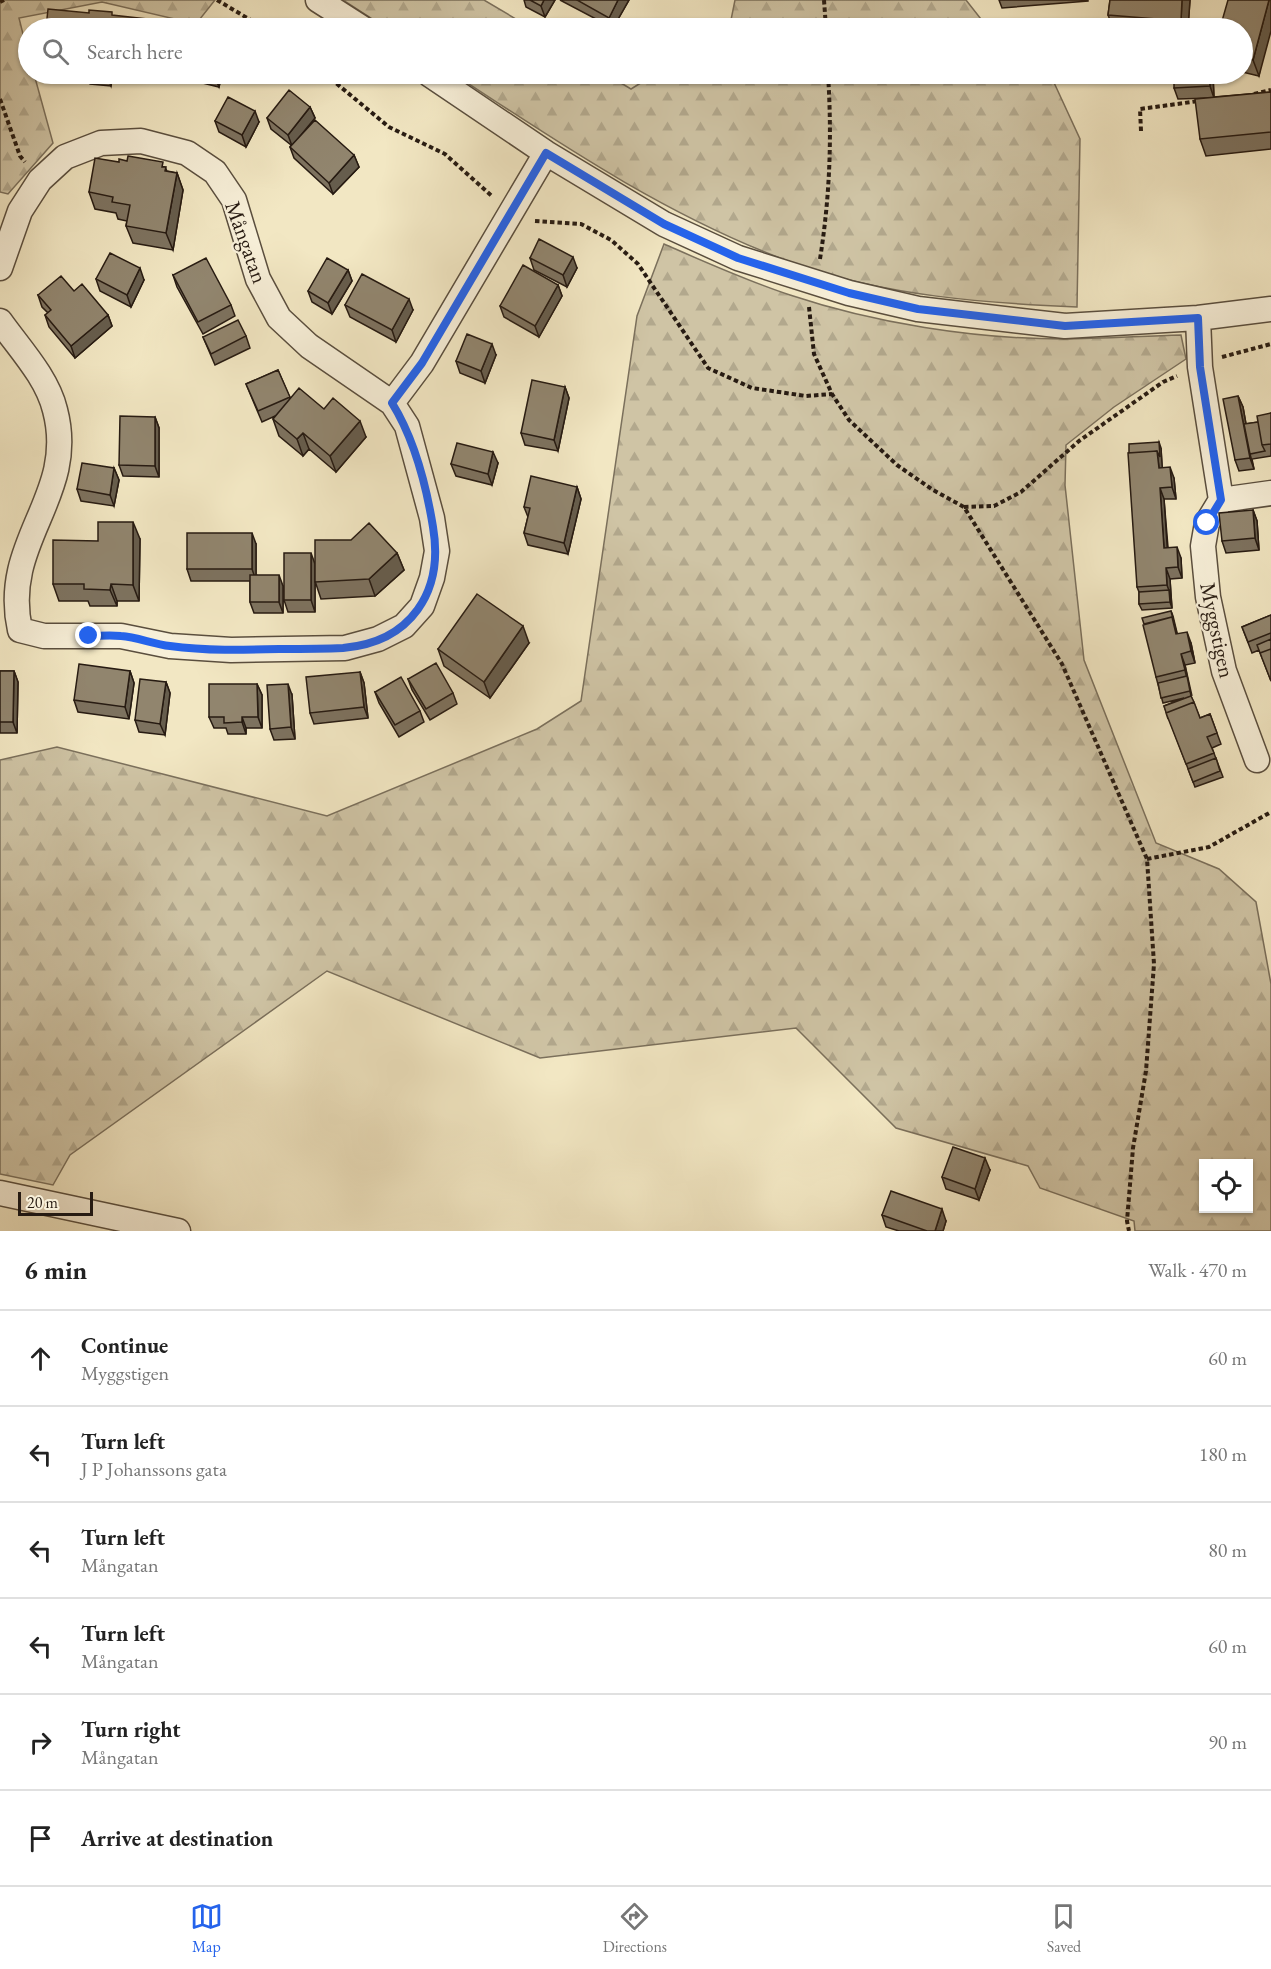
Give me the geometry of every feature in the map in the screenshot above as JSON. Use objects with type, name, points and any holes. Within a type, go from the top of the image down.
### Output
[{"type":"street","points":[[318,0],[346,18]]},
{"type":"street","points":[[444,84],[546,153],[664,224],[738,258],[849,293],[918,309],[1065,326],[1198,318],[1271,309]]},
{"type":"street","name":"Mångatan","points":[[0,268],[20,211],[40,180],[65,157],[101,143],[141,141],[187,153],[215,172],[234,200],[258,279],[279,318],[309,346],[392,403],[407,426],[417,459],[437,551],[432,578],[423,606],[404,626],[378,639],[345,648],[231,650],[170,646],[121,636],[44,636],[20,630],[9,610],[8,572],[16,538],[37,507],[53,467],[59,436],[55,409],[41,379],[0,321]]},
{"type":"street","points":[[392,403],[422,363],[546,153]]},
{"type":"street","points":[[1198,318],[1200,367],[1221,500],[1271,493]]},
{"type":"street","name":"Myggstigen","points":[[1221,500],[1207,523],[1203,546],[1208,597],[1224,671],[1257,760]]},
{"type":"street","points":[[0,1193],[178,1231]]},
{"type":"path","points":[[217,0],[247,18]]},
{"type":"path","points":[[824,0],[825,18]]},
{"type":"path","points":[[337,84],[388,127],[445,154],[512,213],[527,221],[581,224],[611,240],[638,264],[708,368],[752,388],[806,396],[832,394]]},
{"type":"path","points":[[820,262],[829,204],[831,148],[828,84]]},
{"type":"path","points":[[1252,95],[1271,90]]},
{"type":"path","points":[[0,99],[20,156],[40,180]]},
{"type":"path","points":[[1141,130],[1140,109],[1208,100]]},
{"type":"path","points":[[809,308],[814,354],[832,394],[849,420],[897,465],[933,490],[964,507],[1062,664],[1147,859],[1154,964],[1146,1071],[1133,1148],[1127,1221],[1129,1231]]},
{"type":"path","points":[[964,507],[994,506],[1021,492],[1079,441],[1163,382],[1224,356],[1271,344]]},
{"type":"path","points":[[1147,859],[1209,847],[1271,812]]},
{"type":"green space","points":[[0,0],[215,0],[201,18],[170,18],[102,2],[18,18],[18,84],[37,84],[53,143],[8,194],[0,192]]},
{"type":"green space","points":[[343,0],[484,0],[514,18],[371,18]]},
{"type":"green space","points":[[735,0],[966,0],[980,18],[731,18]]},
{"type":"green space","points":[[469,84],[623,84],[631,89],[639,84],[1055,84],[1080,139],[1077,307],[936,296],[832,276],[753,247],[708,227],[621,180]]},
{"type":"green space","points":[[664,244],[790,295],[856,314],[925,328],[1029,338],[1078,339],[1181,335],[1186,359],[1114,407],[1066,445],[1065,485],[1084,660],[1156,843],[1219,869],[1256,902],[1271,984],[1271,1231],[1135,1231],[1134,1221],[1040,1188],[1028,1166],[896,1128],[796,1028],[540,1058],[327,971],[70,1155],[53,1185],[0,1174],[0,760],[57,747],[327,816],[537,729],[581,701],[637,316]]},
{"type":"building","points":[[530,0],[544,0],[541,6]]},
{"type":"building","points":[[577,0],[618,0],[609,18]]},
{"type":"building","points":[[1110,0],[1182,0],[1181,18],[1108,15]]},
{"type":"building","points":[[1228,0],[1269,0],[1253,60],[1253,18],[1223,18]]},
{"type":"building","points":[[48,9],[89,13],[89,10],[112,12],[112,15],[138,18],[47,18]]},
{"type":"building","points":[[1174,84],[1210,84],[1210,86],[1174,88]]},
{"type":"building","points":[[289,90],[310,107],[288,135],[267,118]]},
{"type":"building","points":[[1271,92],[1271,132],[1200,139],[1195,99]]},
{"type":"building","points":[[228,97],[255,111],[242,135],[215,121]]},
{"type":"building","points":[[315,120],[354,155],[329,183],[290,147]]},
{"type":"building","points":[[128,156],[163,162],[162,167],[166,167],[165,171],[177,173],[166,233],[126,226],[130,205],[112,202],[113,197],[89,192],[95,158],[119,162],[119,159],[127,161]]},
{"type":"building","points":[[539,239],[573,257],[563,275],[530,258]]},
{"type":"building","points":[[110,253],[140,268],[127,295],[96,279]]},
{"type":"building","points":[[206,258],[231,305],[198,322],[173,275]]},
{"type":"building","points":[[327,258],[348,270],[328,303],[308,291]]},
{"type":"building","points":[[523,265],[558,285],[535,326],[500,306]]},
{"type":"building","points":[[362,274],[409,299],[392,330],[345,305]]},
{"type":"building","points":[[61,276],[74,291],[82,284],[108,315],[71,346],[45,315],[51,310],[38,295]]},
{"type":"building","points":[[238,320],[246,336],[211,354],[203,337]]},
{"type":"building","points":[[467,334],[492,344],[481,371],[456,361]]},
{"type":"building","points":[[278,370],[290,397],[258,411],[246,384]]},
{"type":"building","points":[[532,380],[565,387],[554,440],[521,433]]},
{"type":"building","points":[[299,388],[324,409],[333,398],[360,421],[330,456],[303,433],[297,439],[273,419]]},
{"type":"building","points":[[1238,396],[1250,458],[1235,460],[1223,399]]},
{"type":"building","points":[[1271,413],[1271,444],[1262,445],[1257,416]]},
{"type":"building","points":[[120,416],[155,417],[155,466],[119,465]]},
{"type":"building","points":[[1258,422],[1265,451],[1250,454],[1244,424]]},
{"type":"building","points":[[1159,442],[1160,457],[1157,451],[1129,453],[1129,444]]},
{"type":"building","points":[[457,443],[493,452],[488,474],[451,464]]},
{"type":"building","points":[[1157,451],[1159,468],[1170,467],[1172,487],[1160,488],[1164,548],[1177,547],[1178,567],[1166,568],[1167,585],[1137,587],[1128,453]]},
{"type":"building","points":[[82,463],[114,468],[110,495],[77,489]]},
{"type":"building","points":[[531,476],[577,487],[564,543],[524,533],[530,508],[524,507]]},
{"type":"building","points":[[1253,510],[1255,538],[1222,541],[1219,513]]},
{"type":"building","points":[[98,522],[133,522],[133,585],[111,584],[110,590],[84,589],[84,584],[53,584],[53,540],[98,541]]},
{"type":"building","points":[[369,523],[397,553],[369,579],[315,582],[315,540],[351,540]]},
{"type":"building","points":[[187,533],[252,533],[252,569],[187,569]]},
{"type":"building","points":[[284,553],[311,553],[311,600],[284,600]]},
{"type":"building","points":[[250,575],[279,575],[279,602],[250,602]]},
{"type":"building","points":[[1169,590],[1170,602],[1139,604],[1139,592]]},
{"type":"building","points":[[477,594],[523,626],[484,682],[438,649]]},
{"type":"building","points":[[1171,611],[1174,623],[1172,617],[1144,624],[1142,618]]},
{"type":"building","points":[[1271,615],[1271,633],[1248,642],[1242,627]]},
{"type":"building","points":[[1172,617],[1176,634],[1187,632],[1191,651],[1181,654],[1185,670],[1156,677],[1143,625]]},
{"type":"building","points":[[1271,639],[1271,649],[1260,653],[1257,645]]},
{"type":"building","points":[[1271,649],[1271,681],[1260,653]]},
{"type":"building","points":[[436,663],[453,693],[426,709],[408,679]]},
{"type":"building","points":[[79,664],[130,671],[125,707],[74,700]]},
{"type":"building","points":[[0,671],[14,671],[13,722],[0,722]]},
{"type":"building","points":[[360,672],[364,707],[310,713],[306,677]]},
{"type":"building","points":[[1187,676],[1190,691],[1161,698],[1158,683]]},
{"type":"building","points":[[401,677],[420,711],[395,725],[375,692]]},
{"type":"building","points":[[140,679],[166,682],[160,724],[135,720]]},
{"type":"building","points":[[209,684],[257,684],[258,717],[242,717],[242,722],[224,723],[224,717],[209,717]]},
{"type":"building","points":[[288,684],[291,727],[270,729],[267,685]]},
{"type":"building","points":[[1191,696],[1194,702],[1166,713],[1164,706]]},
{"type":"building","points":[[1194,702],[1200,718],[1210,714],[1217,733],[1207,737],[1214,753],[1186,764],[1166,713]]},
{"type":"building","points":[[1216,758],[1220,771],[1193,782],[1188,769]]},
{"type":"building","points":[[953,1147],[985,1158],[975,1189],[942,1177]]},
{"type":"building","points":[[891,1191],[942,1209],[935,1231],[927,1231],[882,1215]]},
{"type":"route","points":[[89,636],[121,636],[170,646],[231,650],[345,648],[378,639],[404,626],[423,606],[432,578],[437,551],[432,518],[407,426],[392,403],[422,363],[546,153],[664,224],[738,258],[798,279],[849,293],[918,309],[1065,326],[1198,318],[1200,367],[1221,500],[1207,523]]}]
